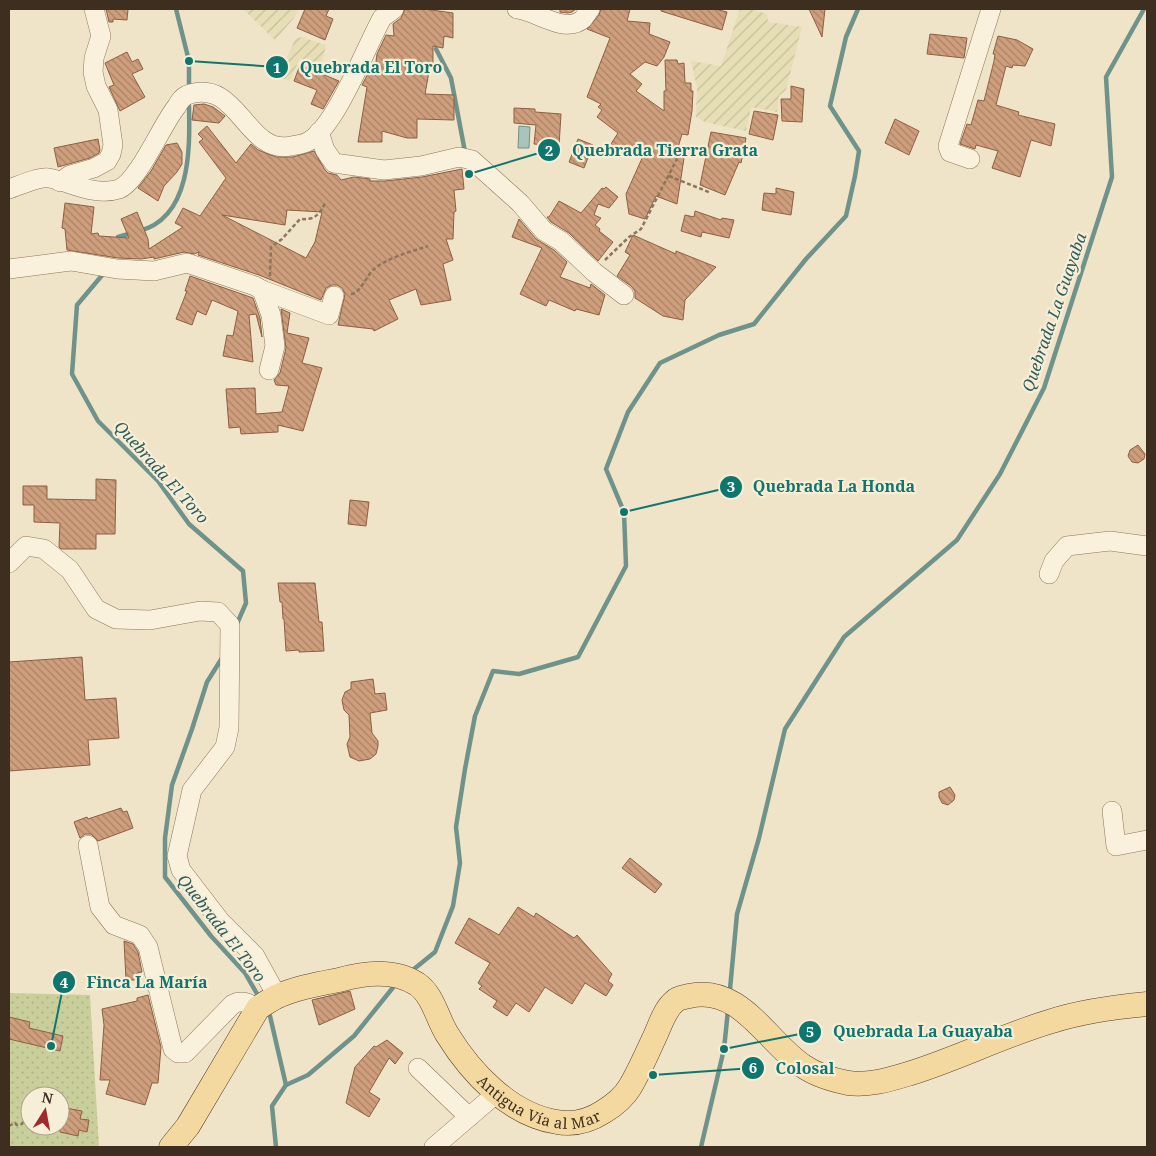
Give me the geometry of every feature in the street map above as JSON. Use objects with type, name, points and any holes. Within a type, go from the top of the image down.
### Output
[{"type":"main road","name":"Antigua Vía al Mar","points":[[267,1002],[357,975],[383,973],[405,978],[418,985],[432,1002],[446,1033],[469,1065],[497,1093],[519,1108],[558,1122],[576,1122],[593,1118],[613,1107],[629,1089],[665,1013],[676,1000],[692,995],[722,998],[740,1008],[764,1028],[782,1048],[803,1066],[825,1077],[851,1083],[881,1083],[930,1067],[1059,1019],[1111,1007],[1147,1004]]},
{"type":"main road","points":[[171,1147],[188,1126],[267,1002]]},
{"type":"street","points":[[60,182],[70,174],[94,168],[107,161],[113,145],[108,110],[96,86],[93,72],[94,58],[101,36],[94,9]]},
{"type":"street","points":[[9,188],[47,177],[98,191],[120,188],[139,170],[167,118],[185,96],[200,92],[217,95],[230,104],[254,132],[273,145],[289,147],[310,141],[338,107],[382,18],[394,9]]},
{"type":"street","points":[[517,9],[526,10],[550,22],[573,24],[582,20],[590,9]]},
{"type":"street","points":[[970,159],[950,152],[948,146],[991,9]]},
{"type":"street","points":[[319,132],[324,150],[334,163],[384,170],[421,166],[459,157],[472,160],[520,203],[544,231],[561,242],[594,272],[624,295]]},
{"type":"street","points":[[9,269],[71,261],[117,269],[154,271],[187,263],[329,315],[334,296]]},
{"type":"street","points":[[262,290],[271,315],[275,346],[269,370]]},
{"type":"street","points":[[1049,574],[1054,561],[1067,546],[1110,541],[1147,546]]},
{"type":"street","points":[[9,563],[26,546],[44,550],[70,570],[96,609],[116,619],[150,620],[200,611],[218,612],[230,625],[229,728],[225,747],[192,790],[177,856],[181,870],[221,922],[255,956],[267,1002],[238,1001],[185,1053],[178,1053],[173,1049],[148,946],[140,935],[114,925],[100,907],[88,845]]},
{"type":"street","points":[[1112,812],[1116,846],[1147,840]]},
{"type":"street","points":[[418,1068],[469,1117]]},
{"type":"street","points":[[434,1147],[497,1093]]},
{"type":"path","points":[[594,272],[610,254],[641,229],[681,151]]},
{"type":"path","points":[[669,176],[711,193]]},
{"type":"path","points":[[262,290],[266,288],[271,270],[271,247],[282,239],[300,219],[316,217],[325,203]]},
{"type":"path","points":[[334,296],[337,292],[355,294],[375,268],[428,246]]},
{"type":"path","points":[[9,1126],[15,1123],[20,1124]]},
{"type":"shaded area","points":[[243,9],[299,9],[294,18],[275,40]]},
{"type":"shaded area","points":[[740,9],[750,9],[767,14],[768,22],[802,27],[786,90],[779,96],[777,112],[751,107],[746,131],[705,122],[696,117],[697,88],[691,61],[721,66]]},
{"type":"shaded area","points":[[301,37],[326,45],[321,66],[300,58],[290,81],[279,77],[295,39]]},
{"type":"green space","points":[[9,993],[90,995],[99,1147],[9,1147]]},
{"type":"water","points":[[519,126],[530,127],[529,148],[518,148]]},
{"type":"building","points":[[106,9],[128,9],[127,20],[113,19],[113,22],[109,22]]},
{"type":"building","points":[[305,9],[329,9],[326,16],[333,19],[325,40],[297,28]]},
{"type":"building","points":[[405,9],[424,9],[453,13],[453,38],[444,36],[443,48],[433,46],[433,66],[430,66],[425,94],[454,95],[454,120],[417,119],[417,138],[407,138],[382,131],[382,142],[358,142],[367,87],[362,85],[371,68],[375,69],[377,54],[386,35],[394,36],[393,24],[401,18]]},
{"type":"building","points":[[560,9],[576,9],[568,13],[560,12]]},
{"type":"building","points":[[601,9],[630,9],[627,21],[650,23],[649,34],[670,42],[664,57],[657,66],[645,62],[630,74],[642,84],[636,91],[664,111],[664,91],[666,91],[665,60],[677,60],[678,64],[684,63],[685,83],[691,83],[691,91],[693,91],[688,135],[682,134],[676,154],[684,158],[677,204],[656,196],[645,219],[629,214],[626,194],[648,145],[621,155],[609,147],[618,133],[597,117],[602,110],[598,107],[601,104],[587,97],[610,38],[587,29],[599,15]]},
{"type":"building","points":[[661,9],[715,9],[727,12],[722,30],[661,11]]},
{"type":"building","points":[[809,9],[825,9],[822,37]]},
{"type":"building","points":[[930,34],[967,38],[964,58],[927,54]]},
{"type":"building","points":[[998,36],[1017,40],[1033,49],[1025,66],[1013,65],[1012,68],[1006,66],[996,105],[1019,112],[1018,115],[1055,124],[1051,146],[1031,140],[1020,177],[992,168],[998,151],[976,145],[975,149],[960,144],[967,124],[971,125],[978,100],[984,101]]},
{"type":"building","points":[[127,52],[132,62],[138,59],[143,69],[132,74],[145,97],[120,111],[109,87],[114,85],[105,63]]},
{"type":"building","points":[[300,65],[339,81],[323,109],[311,104],[317,90],[294,81]]},
{"type":"building","points":[[791,86],[804,89],[802,122],[782,121],[781,99],[791,99]]},
{"type":"building","points":[[204,104],[213,107],[225,116],[219,123],[192,120],[194,105]]},
{"type":"building","points":[[514,108],[535,109],[535,112],[561,114],[559,146],[534,144],[536,125],[514,123]]},
{"type":"building","points":[[754,111],[778,115],[773,140],[749,134]]},
{"type":"building","points":[[895,119],[919,131],[909,155],[885,143]]},
{"type":"building","points":[[207,126],[236,163],[251,144],[258,150],[276,157],[293,157],[314,151],[325,170],[328,173],[337,175],[341,180],[354,177],[370,179],[370,181],[385,181],[422,177],[462,169],[464,189],[454,190],[456,211],[454,212],[453,239],[446,239],[453,260],[443,264],[451,300],[421,305],[416,289],[389,300],[398,319],[374,331],[373,329],[338,325],[345,294],[342,288],[337,285],[326,288],[321,300],[259,275],[198,255],[199,252],[194,254],[184,252],[154,259],[154,257],[141,259],[118,258],[67,250],[65,229],[62,228],[65,203],[94,207],[91,234],[98,233],[99,236],[129,238],[121,219],[137,212],[148,239],[149,249],[183,227],[175,223],[183,208],[200,216],[226,178],[199,142],[203,139],[198,134]],"holes":[[[287,210],[322,212],[315,242],[306,258],[222,215],[285,225]]]},
{"type":"building","points":[[711,132],[746,138],[741,163],[739,162],[725,195],[700,185]]},
{"type":"building","points":[[98,139],[99,153],[90,158],[58,167],[54,148]]},
{"type":"building","points":[[578,139],[593,145],[584,168],[569,162]]},
{"type":"building","points":[[177,143],[182,152],[182,164],[164,186],[158,201],[138,188],[151,171],[166,145]]},
{"type":"building","points":[[606,187],[618,197],[609,208],[598,204],[594,215],[601,218],[595,225],[600,229],[599,231],[613,242],[598,261],[569,233],[551,222],[547,217],[549,217],[559,201],[581,213],[602,188]]},
{"type":"building","points":[[776,188],[794,192],[791,215],[762,210],[764,193],[776,194]]},
{"type":"building","points":[[695,211],[721,220],[722,218],[734,220],[729,238],[702,232],[701,237],[681,231],[685,215],[694,217]]},
{"type":"building","points":[[519,219],[536,239],[554,250],[567,262],[560,277],[590,288],[591,284],[605,295],[599,315],[576,309],[575,311],[549,300],[546,306],[520,294],[542,248],[512,237]]},
{"type":"building","points":[[633,235],[676,254],[676,251],[716,267],[685,300],[683,320],[663,316],[635,298],[635,291],[631,286],[617,276],[630,255],[625,252]]},
{"type":"building","points":[[190,276],[253,298],[260,318],[262,337],[256,314],[249,315],[253,362],[223,356],[227,335],[233,336],[238,311],[212,300],[206,315],[197,311],[192,325],[176,319],[187,291],[185,291]]},
{"type":"building","points":[[281,309],[290,313],[287,333],[309,338],[302,363],[322,368],[303,431],[278,425],[278,432],[241,434],[240,427],[229,428],[226,389],[255,388],[256,414],[282,412],[289,386],[276,385],[274,380],[280,373],[286,348]]},
{"type":"building","points":[[1138,445],[1145,454],[1144,459],[1138,463],[1132,462],[1128,456],[1130,450]]},
{"type":"building","points":[[96,479],[116,480],[115,534],[96,534],[96,549],[61,549],[59,547],[60,523],[34,522],[34,505],[23,505],[23,486],[47,486],[47,499],[96,500]]},
{"type":"building","points":[[350,500],[369,502],[366,526],[348,524]]},
{"type":"building","points":[[278,583],[315,583],[319,622],[322,622],[324,651],[286,651],[282,602],[280,602]]},
{"type":"building","points":[[82,657],[85,700],[116,698],[119,738],[88,740],[90,765],[9,771],[9,662]]},
{"type":"building","points":[[373,679],[375,694],[385,693],[387,710],[370,713],[372,733],[378,741],[378,746],[376,754],[370,759],[359,761],[350,757],[347,744],[350,737],[349,715],[344,710],[342,700],[345,692],[351,689],[351,682]]},
{"type":"building","points":[[950,787],[955,795],[954,800],[948,805],[942,803],[939,792]]},
{"type":"building","points":[[121,808],[123,812],[127,811],[133,828],[98,841],[91,834],[85,834],[80,838],[74,822]]},
{"type":"building","points":[[630,858],[662,884],[655,893],[622,868]]},
{"type":"building","points":[[518,907],[534,917],[536,913],[574,938],[577,935],[612,974],[608,981],[613,985],[606,996],[585,983],[572,1004],[545,987],[529,1012],[516,1003],[507,1016],[493,1007],[497,1001],[479,989],[482,986],[478,983],[490,963],[455,943],[469,918],[499,935]]},
{"type":"building","points":[[124,941],[133,944],[138,952],[142,972],[137,973],[137,980],[126,980]]},
{"type":"building","points":[[350,991],[355,1009],[319,1025],[312,1000]]},
{"type":"building","points":[[148,995],[161,1047],[158,1083],[152,1083],[145,1105],[106,1094],[110,1080],[100,1080],[104,1025],[102,1009],[137,1001],[137,998]]},
{"type":"building","points":[[9,1017],[30,1022],[29,1028],[63,1036],[60,1051],[9,1039]]},
{"type":"building","points":[[387,1040],[403,1053],[395,1064],[389,1058],[369,1092],[380,1099],[369,1117],[346,1103],[355,1067],[374,1046],[376,1047]]},
{"type":"building","points":[[70,1109],[82,1111],[80,1119],[89,1120],[87,1132],[79,1130],[78,1136],[70,1134]]},
{"type":"waterway","name":"Quebrada El Toro","points":[[176,9],[189,61],[189,84]]},
{"type":"waterway","points":[[414,969],[435,952],[453,906],[460,863],[456,827],[465,769],[475,716],[493,671],[519,674],[578,657],[626,566],[624,512],[606,469],[628,412],[660,363],[719,335],[754,324],[806,259],[846,216],[859,151],[830,106],[846,37],[858,9]]},
{"type":"waterway","name":"Quebrada La Guayaba","points":[[730,989],[737,914],[759,838],[785,729],[844,637],[957,540],[1000,474],[1044,388],[1112,177],[1106,77],[1144,9]]},
{"type":"waterway","points":[[436,49],[451,78],[465,152]]},
{"type":"waterway","name":"Quebrada El Toro","points":[[139,231],[156,224],[169,212],[178,197],[184,180],[187,161],[189,106]]},
{"type":"waterway","points":[[467,164],[469,174]]},
{"type":"waterway","name":"Quebrada El Toro","points":[[117,242],[118,237],[132,233]]},
{"type":"waterway","name":"Quebrada El Toro","points":[[104,273],[77,305],[72,374],[98,421],[158,481],[189,524],[243,571],[246,603],[236,626]]},
{"type":"waterway","name":"Quebrada El Toro","points":[[222,658],[207,682],[172,785],[165,838],[165,877],[211,936],[245,973],[260,999]]},
{"type":"waterway","points":[[276,1147],[272,1106],[286,1085],[308,1075],[354,1036],[395,985]]},
{"type":"waterway","name":"Quebrada El Toro","points":[[267,1010],[286,1085]]},
{"type":"waterway","name":"Quebrada La Guayaba","points":[[701,1147],[724,1049],[728,1010]]},
{"type":"place","name":"Quebrada El Toro","points":[[189,61]]},
{"type":"place","name":"Quebrada Tierra Grata","points":[[469,174]]},
{"type":"place","name":"Quebrada La Honda","points":[[624,512]]},
{"type":"place","name":"Finca La María","points":[[51,1046]]},
{"type":"place","name":"Quebrada La Guayaba","points":[[724,1049]]},
{"type":"place","name":"Colosal","points":[[653,1075]]}]
